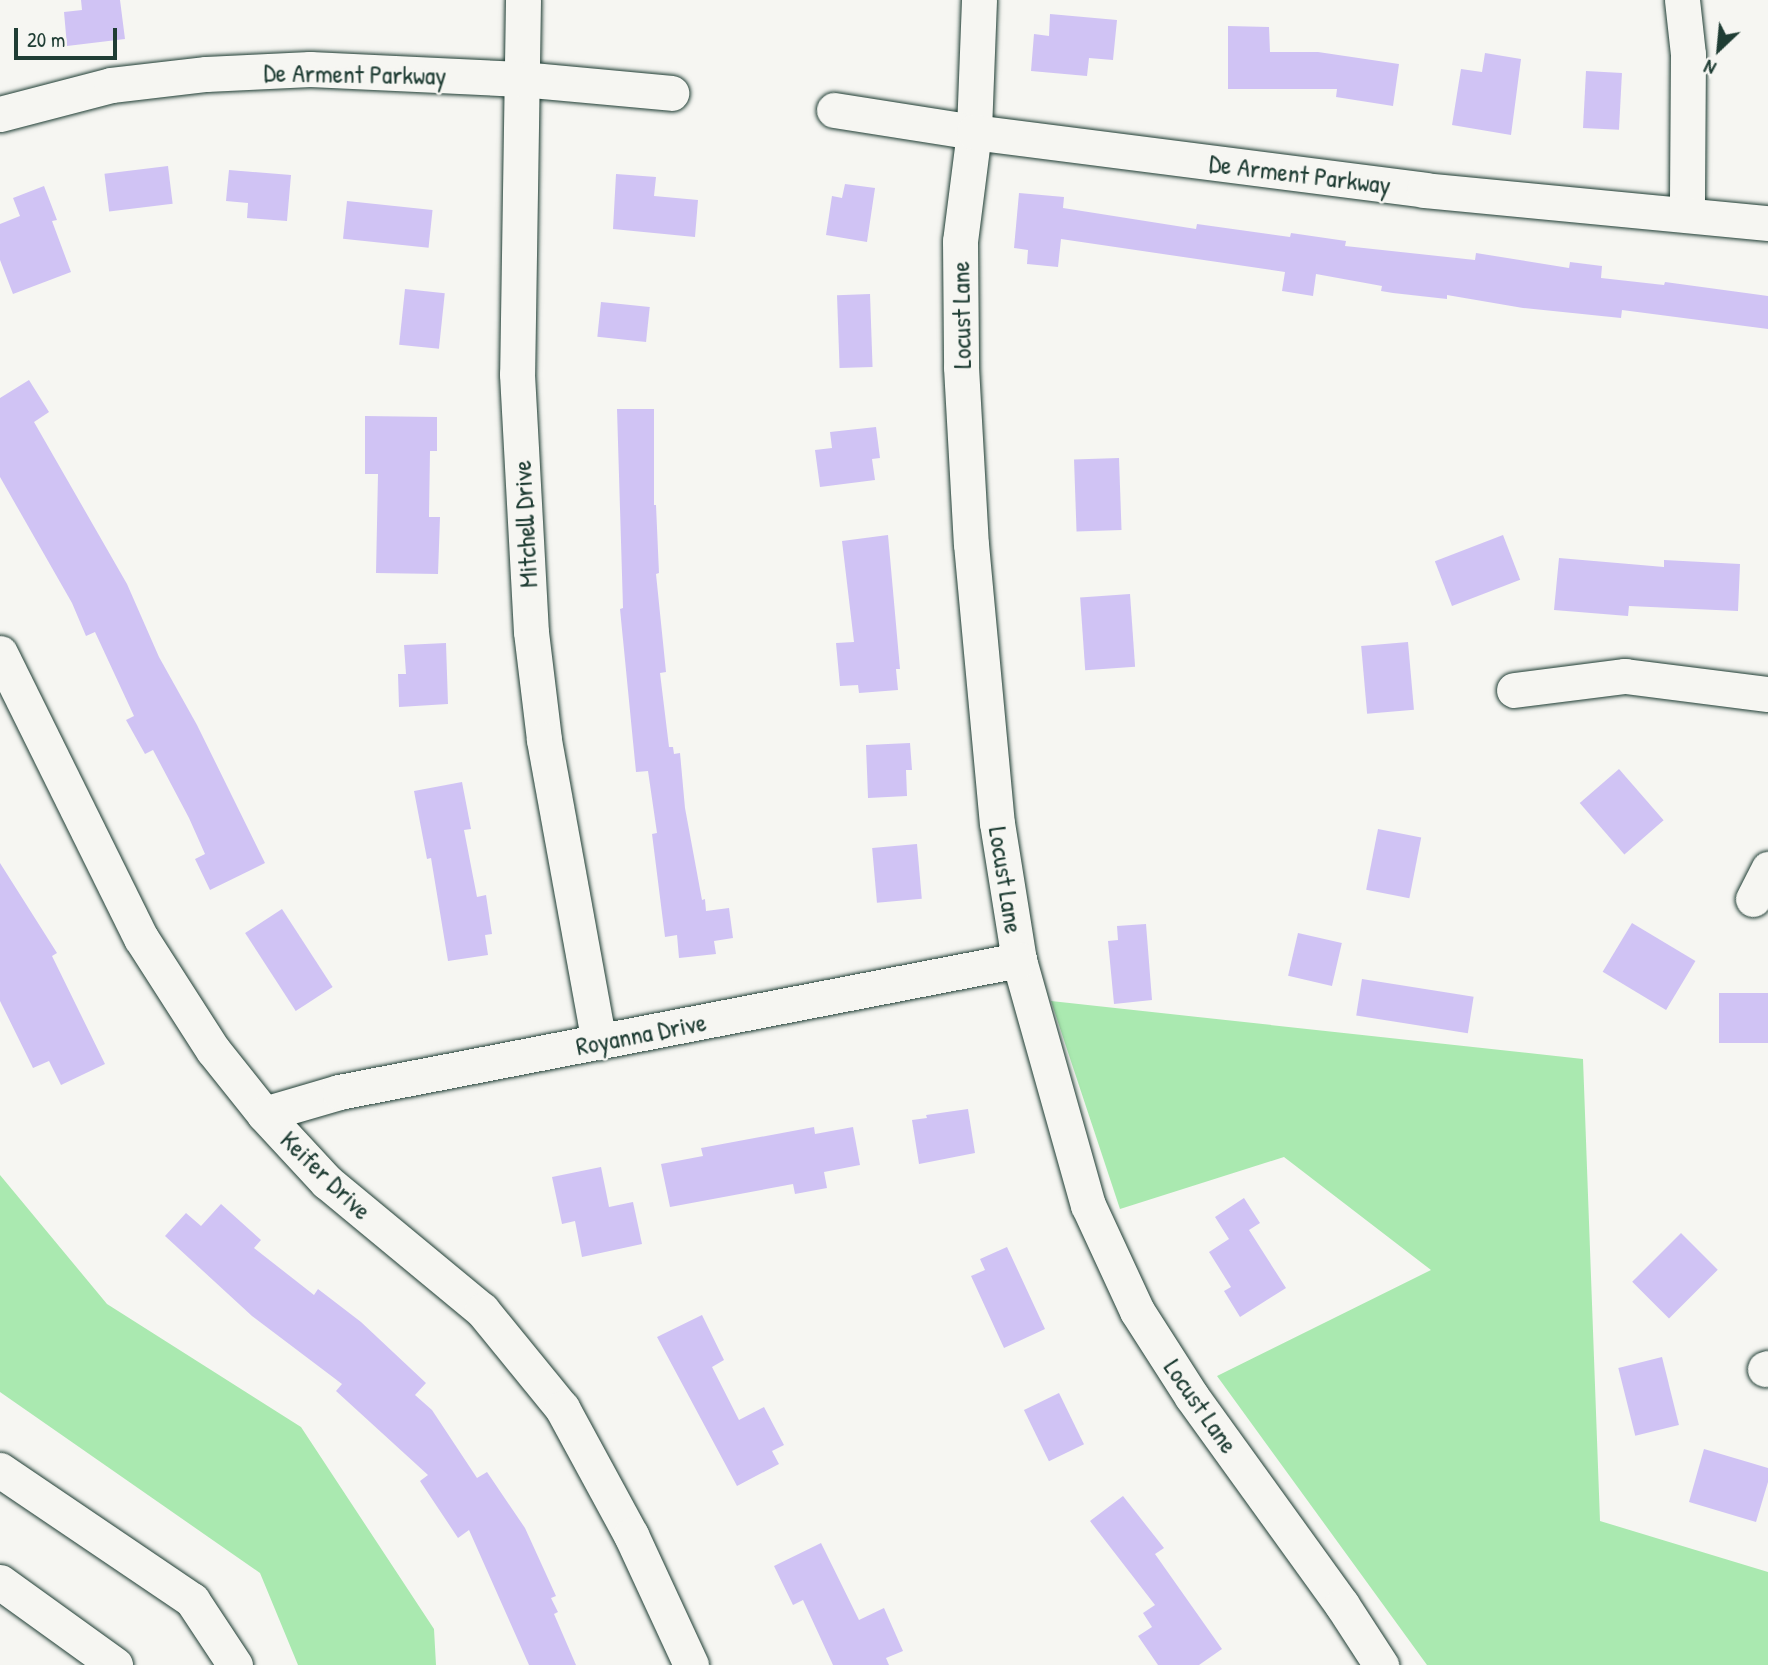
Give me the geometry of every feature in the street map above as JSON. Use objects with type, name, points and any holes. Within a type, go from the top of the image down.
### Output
[{"type":"street","name":"Mitchell Drive","points":[[523,0],[517,374],[531,632],[544,740],[599,1042]]},
{"type":"street","name":"Locust Lane","points":[[979,0],[974,132],[960,241],[962,381],[971,544],[997,823],[1019,960],[1088,1205],[1137,1311],[1192,1397],[1342,1605],[1381,1665]]},
{"type":"street","points":[[1682,0],[1688,54],[1687,215]]},
{"type":"street","name":"De Arment Parkway","points":[[0,114],[111,85],[206,74],[310,69],[521,79],[671,93]]},
{"type":"street","name":"De Arment Parkway","points":[[834,110],[974,132],[1424,190],[1768,223]]},
{"type":"street","name":"Keifer Drive","points":[[0,653],[141,938],[213,1050],[264,1114],[327,1182],[482,1310],[562,1408],[631,1535],[691,1665]]},
{"type":"street","points":[[1514,690],[1625,676],[1768,694]]},
{"type":"street","name":"Royanna Drive","points":[[264,1114],[339,1092],[1019,960]]},
{"type":"street","points":[[0,1470],[192,1600],[235,1665]]},
{"type":"street","points":[[0,1582],[115,1665]]},
{"type":"green space","points":[[1051,1001],[1583,1059],[1600,1521],[1768,1572],[1768,1665],[1427,1665],[1217,1376],[1431,1270],[1284,1157],[1120,1209]]},
{"type":"green space","points":[[0,1175],[107,1304],[301,1427],[434,1629],[436,1665],[298,1665],[260,1573],[0,1392]]},
{"type":"building","points":[[81,0],[120,0],[125,39],[67,46],[64,12],[82,10]]},
{"type":"building","points":[[1050,14],[1117,20],[1113,60],[1089,58],[1087,76],[1031,71],[1034,34],[1049,36]]},
{"type":"building","points":[[1228,26],[1269,27],[1270,52],[1318,52],[1399,64],[1393,106],[1336,97],[1337,89],[1228,89]]},
{"type":"building","points":[[1485,53],[1521,59],[1511,135],[1452,125],[1461,69],[1482,72]]},
{"type":"building","points":[[1586,71],[1622,73],[1619,130],[1583,128]]},
{"type":"building","points":[[168,166],[173,204],[109,212],[104,174]]},
{"type":"building","points":[[229,170],[291,175],[287,221],[247,218],[248,203],[226,201]]},
{"type":"building","points":[[616,174],[656,177],[654,196],[698,200],[695,237],[613,229]]},
{"type":"building","points":[[845,184],[875,188],[867,242],[826,235],[832,196],[842,198]]},
{"type":"building","points":[[44,186],[57,220],[52,221],[71,272],[13,294],[0,260],[0,224],[20,216],[13,198]]},
{"type":"building","points":[[1019,193],[1064,197],[1063,208],[1196,229],[1197,224],[1290,237],[1291,233],[1346,241],[1345,246],[1475,260],[1476,253],[1569,268],[1570,262],[1602,266],[1601,278],[1664,285],[1665,282],[1768,296],[1768,329],[1622,310],[1621,318],[1523,308],[1447,295],[1447,299],[1393,293],[1381,291],[1382,286],[1316,274],[1313,296],[1282,291],[1285,272],[1061,239],[1058,267],[1027,264],[1028,250],[1014,248]]},
{"type":"building","points":[[347,201],[433,210],[429,248],[343,239]]},
{"type":"building","points":[[405,289],[445,293],[439,349],[399,345]]},
{"type":"building","points":[[870,294],[873,367],[840,368],[837,295]]},
{"type":"building","points":[[601,302],[650,307],[646,342],[597,337]]},
{"type":"building","points":[[29,380],[49,412],[34,422],[127,584],[159,657],[197,725],[265,863],[210,890],[195,859],[205,854],[189,818],[153,750],[145,754],[126,720],[134,716],[95,632],[86,636],[72,603],[0,477],[0,398]]},
{"type":"building","points":[[617,409],[654,409],[654,505],[659,573],[656,574],[666,672],[660,673],[669,747],[673,747],[674,754],[680,753],[685,808],[702,900],[705,899],[706,911],[729,908],[733,938],[714,941],[716,954],[679,958],[677,935],[665,937],[652,834],[657,833],[648,771],[636,772],[620,609],[623,608]]},
{"type":"building","points":[[365,416],[437,417],[437,451],[430,451],[429,517],[440,517],[438,574],[376,573],[378,474],[365,474]]},
{"type":"building","points":[[876,427],[880,458],[872,459],[875,480],[820,487],[815,450],[832,448],[830,432]]},
{"type":"building","points":[[1119,458],[1122,530],[1077,532],[1074,460]]},
{"type":"building","points":[[888,535],[900,669],[896,669],[898,690],[859,693],[858,685],[840,686],[836,643],[854,642],[842,541]]},
{"type":"building","points":[[1503,535],[1520,580],[1452,606],[1435,561]]},
{"type":"building","points":[[1559,558],[1664,567],[1664,560],[1740,564],[1738,611],[1629,606],[1628,616],[1554,610]]},
{"type":"building","points":[[1130,594],[1135,667],[1085,670],[1080,597]]},
{"type":"building","points":[[1408,642],[1414,710],[1367,714],[1361,646]]},
{"type":"building","points":[[446,643],[448,704],[399,707],[398,674],[406,674],[404,645]]},
{"type":"building","points":[[910,743],[912,770],[906,770],[907,796],[868,798],[866,745]]},
{"type":"building","points":[[1619,769],[1664,820],[1624,854],[1580,803]]},
{"type":"building","points":[[462,782],[471,829],[464,830],[477,897],[486,895],[492,934],[485,935],[488,955],[448,961],[431,858],[427,859],[414,791]]},
{"type":"building","points":[[1378,829],[1421,837],[1409,898],[1366,890]]},
{"type":"building","points":[[917,844],[922,899],[877,903],[872,848]]},
{"type":"building","points":[[0,863],[57,953],[52,956],[105,1064],[61,1085],[49,1061],[33,1068],[0,1001]]},
{"type":"building","points":[[282,909],[333,987],[296,1011],[245,933]]},
{"type":"building","points":[[1632,923],[1695,961],[1666,1010],[1603,972]]},
{"type":"building","points":[[1146,924],[1152,1000],[1114,1004],[1108,941],[1118,940],[1117,926]]},
{"type":"building","points":[[1298,933],[1342,943],[1332,986],[1288,976]]},
{"type":"building","points":[[1362,979],[1474,997],[1468,1033],[1356,1016]]},
{"type":"building","points":[[1719,993],[1768,993],[1768,1043],[1719,1043]]},
{"type":"building","points":[[968,1109],[975,1153],[919,1164],[912,1120],[927,1118],[926,1115]]},
{"type":"building","points":[[814,1127],[815,1134],[853,1127],[860,1165],[824,1172],[827,1188],[795,1194],[793,1184],[670,1207],[661,1164],[703,1156],[701,1148]]},
{"type":"building","points":[[601,1167],[609,1207],[633,1202],[642,1244],[582,1257],[575,1221],[562,1224],[552,1177]]},
{"type":"building","points":[[1244,1198],[1260,1223],[1249,1230],[1286,1288],[1240,1317],[1224,1291],[1231,1287],[1209,1252],[1229,1239],[1215,1217]]},
{"type":"building","points":[[221,1204],[261,1240],[254,1248],[314,1295],[318,1289],[361,1322],[426,1383],[415,1395],[432,1410],[477,1478],[487,1472],[525,1528],[556,1596],[551,1598],[558,1612],[554,1614],[576,1665],[529,1665],[469,1530],[458,1538],[420,1481],[428,1475],[336,1391],[342,1384],[252,1316],[165,1236],[186,1213],[201,1226]]},
{"type":"building","points":[[1681,1233],[1718,1270],[1669,1319],[1632,1282]]},
{"type":"building","points":[[1007,1247],[1045,1329],[1004,1348],[971,1276],[985,1270],[980,1259]]},
{"type":"building","points":[[702,1315],[724,1360],[712,1367],[739,1420],[764,1407],[784,1445],[772,1451],[779,1464],[737,1486],[657,1337]]},
{"type":"building","points":[[1662,1357],[1679,1425],[1635,1436],[1618,1368]]},
{"type":"building","points":[[1059,1393],[1084,1444],[1049,1461],[1024,1410]]},
{"type":"building","points":[[1704,1449],[1768,1468],[1768,1482],[1756,1522],[1689,1502]]},
{"type":"building","points":[[1123,1496],[1164,1548],[1155,1554],[1222,1649],[1199,1665],[1158,1665],[1138,1636],[1152,1627],[1143,1613],[1155,1605],[1090,1521]]},
{"type":"building","points":[[821,1543],[859,1620],[884,1608],[903,1651],[886,1658],[889,1665],[833,1665],[803,1600],[793,1605],[774,1566]]}]
